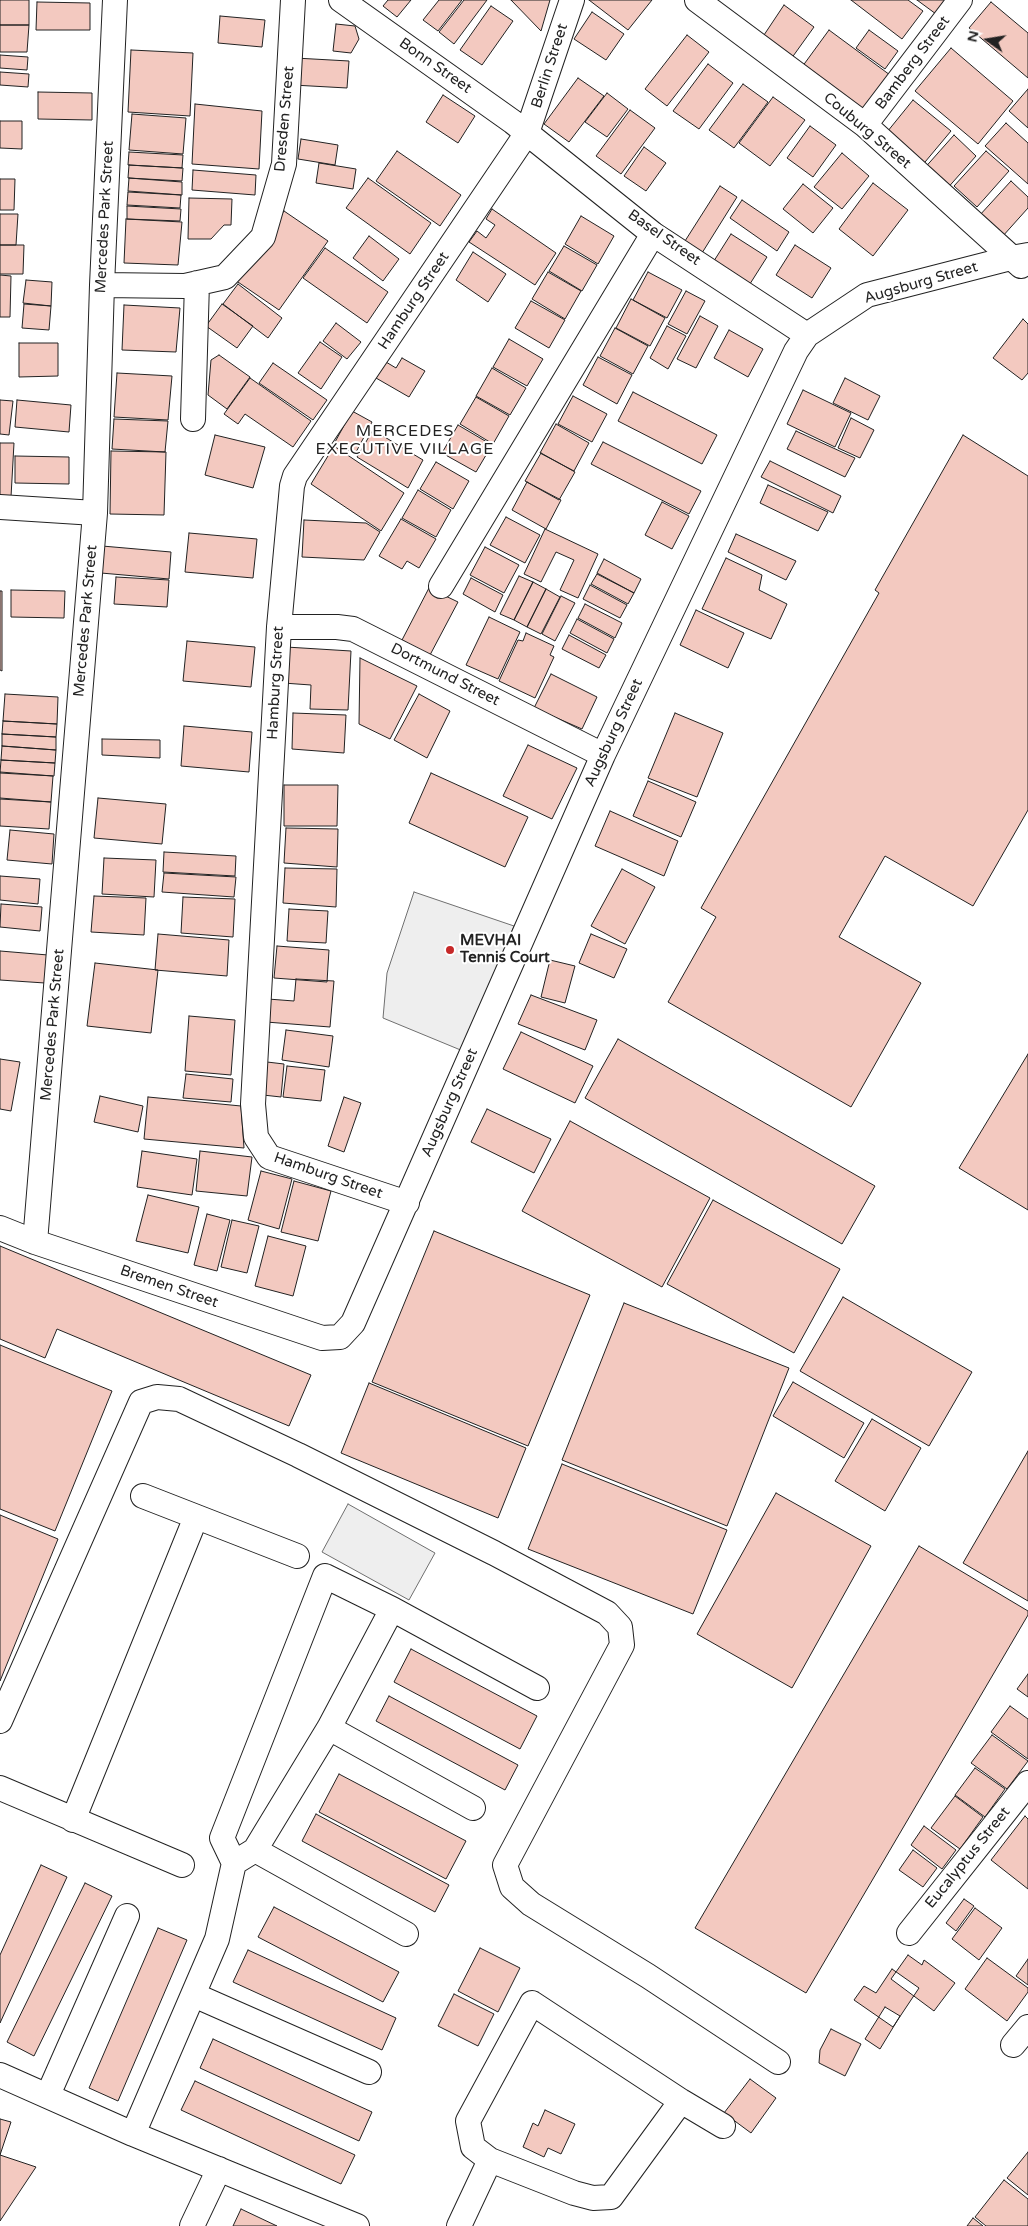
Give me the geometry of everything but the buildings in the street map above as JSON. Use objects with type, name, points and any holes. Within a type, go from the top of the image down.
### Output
[{"type":"street","name":"Mercedes Park Street","points":[[35,1242],[95,513],[102,286],[116,0]]},
{"type":"street","name":"Dresden Street","points":[[102,286],[185,286],[225,277],[263,237],[284,164],[293,0]]},
{"type":"street","name":"Bonn Street","points":[[342,0],[527,133]]},
{"type":"street","name":"Berlin Street","points":[[527,133],[572,0]]},
{"type":"street","name":"Bamberg Street","points":[[865,125],[960,0]]},
{"type":"street","name":"Couburg Street","points":[[710,4],[865,125],[1022,262]]},
{"type":"street","name":"Basel Street","points":[[527,133],[653,234],[806,334]]},
{"type":"street","name":"Hamburg Street","points":[[406,1204],[269,1157],[256,1137],[253,1104],[278,627],[295,476],[527,133]]},
{"type":"street","points":[[441,586],[653,234]]},
{"type":"street","name":"Augsburg Street","points":[[340,1337],[352,1323],[406,1204],[603,755],[796,351],[806,334],[867,296],[1022,262]]},
{"type":"street","points":[[193,418],[197,283]]},
{"type":"street","points":[[0,507],[95,513]]},
{"type":"street","name":"Dortmund Street","points":[[278,627],[337,626],[353,629],[603,755]]},
{"type":"street","name":"Bremen Street","points":[[0,1228],[35,1242],[322,1338],[340,1337]]},
{"type":"street","points":[[0,1721],[141,1402],[157,1397],[179,1400],[298,1455],[494,1553],[607,1613],[620,1626],[622,1645],[504,1865],[512,1887],[531,1904],[648,1976],[778,2062]]},
{"type":"street","points":[[143,1496],[297,1556]]},
{"type":"street","points":[[73,1820],[196,1517]]},
{"type":"street","points":[[133,2134],[217,1939],[234,1863],[222,1838],[325,1576],[392,1609],[537,1688]]},
{"type":"street","points":[[234,1863],[256,1850],[329,1728],[392,1609]]},
{"type":"street","points":[[329,1728],[473,1808]]},
{"type":"street","name":"Eucalyptus Street","points":[[908,1933],[1028,1783]]},
{"type":"street","points":[[0,1788],[182,1865]]},
{"type":"street","points":[[256,1850],[406,1934]]},
{"type":"street","points":[[48,2095],[127,1916]]},
{"type":"street","points":[[194,1995],[369,2072]]},
{"type":"street","points":[[681,2101],[611,2197],[593,2198],[574,2193],[490,2160],[473,2147],[468,2122],[532,2003],[681,2101],[724,2126]]},
{"type":"street","points":[[0,2075],[133,2134],[357,2226]]},
{"type":"street","points":[[460,2226],[490,2160]]},
{"type":"street","points":[[192,2226],[219,2169]]},
{"type":"shaded area","name":"MEVHAI Tennis Court","points":[[414,892],[514,926],[463,1051],[383,1018],[387,973]]},
{"type":"shaded area","points":[[348,1504],[435,1553],[409,1600],[322,1552]]},
{"type":"place","name":"MEVHAI Tennis Court","points":[[450,950]]},
{"type":"district","name":"MERCEDES EXECUTIVE VILLAGE","points":[[405,441]]}]
